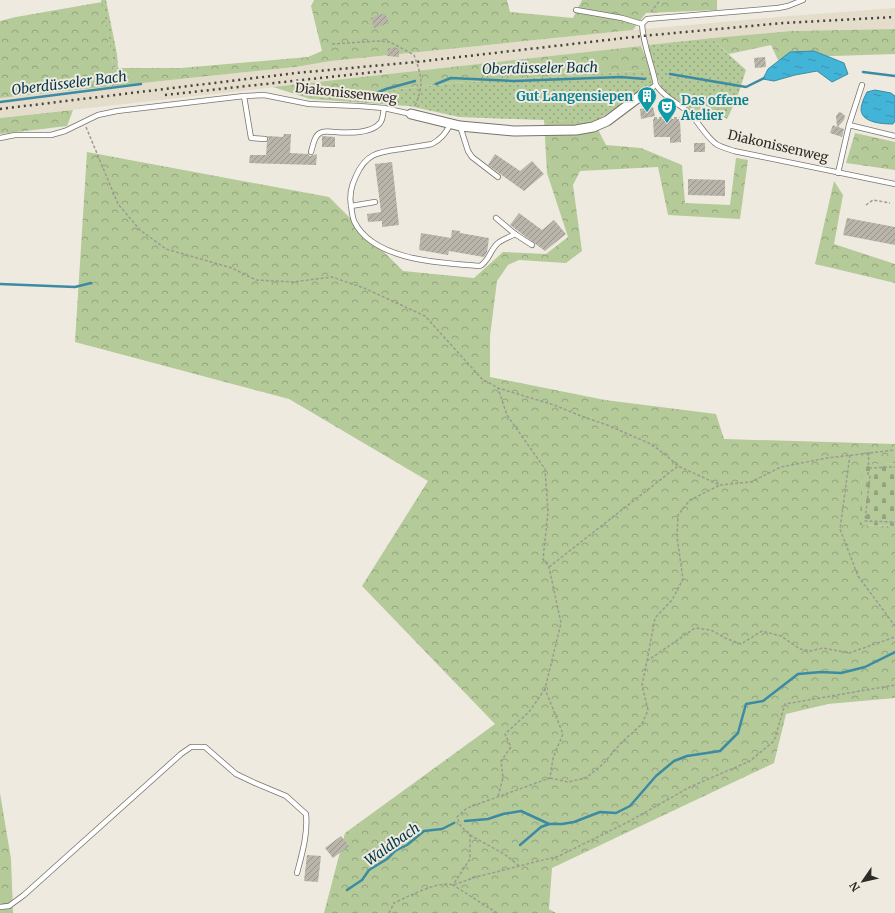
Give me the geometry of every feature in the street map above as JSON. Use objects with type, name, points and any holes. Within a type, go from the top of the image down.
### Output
[{"type":"street","name":"Diakonissenweg","points":[[411,114],[450,125],[460,126],[514,130],[576,130],[593,127],[607,121],[643,94]]},
{"type":"lane","points":[[576,10],[622,18],[642,24],[647,19],[653,18],[778,8],[803,0]]},
{"type":"lane","name":"Diakonissenweg","points":[[642,24],[643,42],[651,63],[656,84],[667,97],[687,110],[698,120],[716,144],[734,151],[895,184]]},
{"type":"lane","name":"Diakonissenweg","points":[[643,94],[656,84]]},
{"type":"lane","points":[[838,173],[849,125],[862,85]]},
{"type":"lane","name":"Diakonissenweg","points":[[0,138],[14,135],[51,135],[65,131],[98,115],[117,111],[244,96],[264,95],[309,104],[384,108],[411,114]]},
{"type":"lane","points":[[244,96],[250,138],[265,139]]},
{"type":"lane","points":[[311,152],[319,133],[360,132],[373,128],[380,123],[384,108]]},
{"type":"lane","points":[[450,125],[444,135],[432,144],[380,152],[367,158],[359,168],[353,182],[350,197],[353,219],[357,227],[379,246],[417,260],[480,266],[485,264],[497,243],[515,234]]},
{"type":"lane","points":[[849,125],[895,136]]},
{"type":"lane","points":[[460,126],[468,151],[472,157],[498,177]]},
{"type":"lane","points":[[351,206],[375,202]]},
{"type":"lane","points":[[496,218],[515,234],[532,245]]},
{"type":"lane","points":[[0,908],[9,906],[24,895],[180,754],[191,747],[205,747],[236,774],[286,796],[306,814],[307,825],[297,873]]},
{"type":"path","points":[[332,44],[377,40],[390,42],[414,55],[422,85],[416,105],[411,114]]},
{"type":"path","points":[[654,118],[680,117],[688,119],[693,116]]},
{"type":"path","points":[[84,122],[118,204],[140,230],[166,249],[232,268],[256,280],[293,282],[332,277],[364,288],[424,316],[482,379],[498,388],[554,405],[607,425],[651,444],[678,466],[720,485]]},
{"type":"path","points":[[866,205],[873,200],[890,204]]},
{"type":"path","points":[[498,388],[507,415],[544,469],[548,512],[543,559],[549,567],[561,623],[545,689],[529,712],[505,734],[512,747],[501,761],[503,778],[498,796]]},
{"type":"path","points":[[519,866],[510,857],[486,845],[461,827],[457,817],[467,808],[550,778],[568,782],[586,778],[603,764],[621,743],[642,724],[648,710],[642,685],[655,618],[672,600],[683,579],[677,537],[678,515],[690,500],[720,485],[751,482],[780,467],[827,458],[895,450]]},
{"type":"path","points":[[869,452],[868,475],[870,476],[865,521],[895,522]]},
{"type":"path","points":[[850,455],[840,529],[858,576],[895,626]]},
{"type":"path","points":[[549,567],[678,466]]},
{"type":"path","points":[[869,468],[895,467]]},
{"type":"path","points":[[647,660],[695,628],[711,630],[725,638],[741,644],[762,632],[781,636],[800,649],[810,651],[823,648],[850,653],[895,636]]},
{"type":"path","points":[[453,885],[476,877],[559,856],[628,822],[690,787],[750,761],[774,741],[785,704],[895,685]]},
{"type":"path","points":[[545,689],[563,734],[553,758],[550,778]]},
{"type":"path","points":[[453,885],[470,859],[470,834]]},
{"type":"path","points":[[389,913],[394,903],[429,887],[449,884],[453,885],[497,913]]},
{"type":"shaded area","points":[[895,8],[895,29],[791,31],[641,46],[0,118],[0,98],[295,67],[331,61],[633,30]]},
{"type":"green space","points":[[101,0],[106,0],[117,54],[118,68],[114,69]]},
{"type":"green space","points":[[314,0],[507,0],[510,12],[573,18],[582,0],[717,0],[717,10],[646,13],[633,30],[331,61],[295,67],[0,98],[0,21],[102,2],[114,69],[181,68],[308,57],[322,51],[311,6]]},
{"type":"green space","points":[[895,29],[895,54],[778,60],[771,45],[729,54],[715,42],[714,38],[791,31]]},
{"type":"green space","points":[[714,38],[715,42],[746,70],[737,98],[727,119],[705,105],[693,115],[664,91],[657,76],[648,45]]},
{"type":"green space","points":[[641,46],[651,70],[453,83],[310,99],[273,87]]},
{"type":"green space","points":[[651,70],[653,84],[594,122],[459,117],[409,106],[310,99],[453,83]]},
{"type":"green space","points":[[73,110],[67,126],[0,134],[0,118]]},
{"type":"green space","points":[[544,120],[594,122],[606,145],[641,148],[682,165],[685,203],[730,205],[736,158],[748,160],[740,219],[668,215],[658,167],[580,171],[573,185],[582,251],[566,263],[519,260],[508,265],[497,281],[490,336],[490,377],[605,400],[716,414],[724,439],[895,444],[895,463],[862,466],[861,525],[895,526],[895,698],[828,704],[786,714],[774,763],[552,868],[549,909],[556,913],[324,913],[345,833],[495,724],[362,586],[428,481],[289,399],[75,342],[87,152],[329,197],[403,271],[474,278],[503,252],[546,254],[568,237],[547,173]]},
{"type":"green space","points":[[855,133],[895,142],[895,170],[846,163]]},
{"type":"green space","points":[[834,181],[843,195],[834,244],[895,264],[895,283],[815,264]]},
{"type":"green space","points":[[895,463],[895,526],[860,525],[862,465]]},
{"type":"green space","points":[[0,793],[11,859],[13,913],[0,913]]},
{"type":"water","points":[[814,51],[844,63],[848,74],[832,82],[817,71],[774,81],[763,79],[768,69],[790,52]]},
{"type":"water","points":[[875,90],[891,93],[895,96],[895,121],[893,124],[870,121],[862,115],[862,104],[867,92]]},
{"type":"building","points":[[385,13],[389,23],[374,28],[371,18]]},
{"type":"building","points":[[388,48],[399,49],[399,57],[387,56]]},
{"type":"building","points":[[765,57],[766,67],[755,68],[754,58]]},
{"type":"building","name":"Gut Langensiepen","points":[[653,107],[655,116],[641,119],[640,109]]},
{"type":"building","points":[[839,112],[845,116],[844,120],[838,127],[844,129],[842,137],[830,133],[833,125],[837,127],[836,116]]},
{"type":"building","name":"Das offene Atelier","points":[[653,119],[680,119],[681,142],[670,143],[670,137],[654,137]]},
{"type":"building","points":[[284,134],[291,134],[290,153],[308,154],[310,156],[317,154],[316,165],[249,163],[250,155],[266,155],[267,142],[269,139],[267,136],[283,137]]},
{"type":"building","points":[[322,136],[335,137],[335,147],[322,147]]},
{"type":"building","points":[[694,143],[705,143],[705,152],[694,152]]},
{"type":"building","points":[[495,154],[520,171],[532,161],[544,174],[524,191],[488,165]]},
{"type":"building","points":[[392,162],[399,225],[382,227],[382,221],[368,222],[367,214],[381,212],[375,164]]},
{"type":"building","points":[[688,179],[725,180],[725,196],[688,195]]},
{"type":"building","points":[[519,213],[542,230],[554,220],[566,234],[545,251],[510,225]]},
{"type":"building","points":[[847,218],[895,227],[895,245],[843,235]]},
{"type":"building","points":[[452,230],[460,231],[460,233],[489,238],[487,252],[484,257],[449,251],[448,255],[419,250],[421,233],[451,238]]},
{"type":"building","points":[[341,836],[349,846],[333,858],[325,848]]},
{"type":"building","points":[[307,855],[321,856],[318,882],[304,881]]},
{"type":"waterway","name":"Oberdüsseler Bach","points":[[863,72],[895,76]]},
{"type":"waterway","name":"Oberdüsseler Bach","points":[[670,74],[746,87],[764,78]]},
{"type":"waterway","name":"Oberdüsseler Bach","points":[[436,84],[451,78],[514,81],[621,77],[645,79]]},
{"type":"waterway","name":"Oberdüsseler Bach","points":[[296,87],[311,95],[342,91],[353,97],[369,96],[386,89],[415,81]]},
{"type":"waterway","name":"Oberdüsseler Bach","points":[[0,102],[141,84]]},
{"type":"waterway","points":[[0,284],[75,287],[91,283]]},
{"type":"waterway","name":"Waldbach","points":[[465,821],[488,819],[503,814],[521,811],[549,824],[562,824],[574,822],[600,812],[616,813],[630,806],[656,776],[674,761],[687,756],[720,751],[738,733],[746,704],[763,701],[798,674],[821,672],[841,673],[865,667],[895,652]]},
{"type":"waterway","name":"Waldbach","points":[[347,890],[362,880],[369,870],[387,859],[395,851],[407,845],[424,831],[442,829],[454,823]]},
{"type":"waterway","name":"Waldbach","points":[[520,845],[541,827],[549,824]]},
{"type":"railway","points":[[0,109],[296,73],[416,62],[642,36],[783,23],[895,17]]},
{"type":"railway","points":[[165,95],[384,71]]},
{"type":"place","name":"Gut Langensiepen","points":[[647,113]]},
{"type":"place","name":"Das offene Atelier","points":[[667,124]]}]
